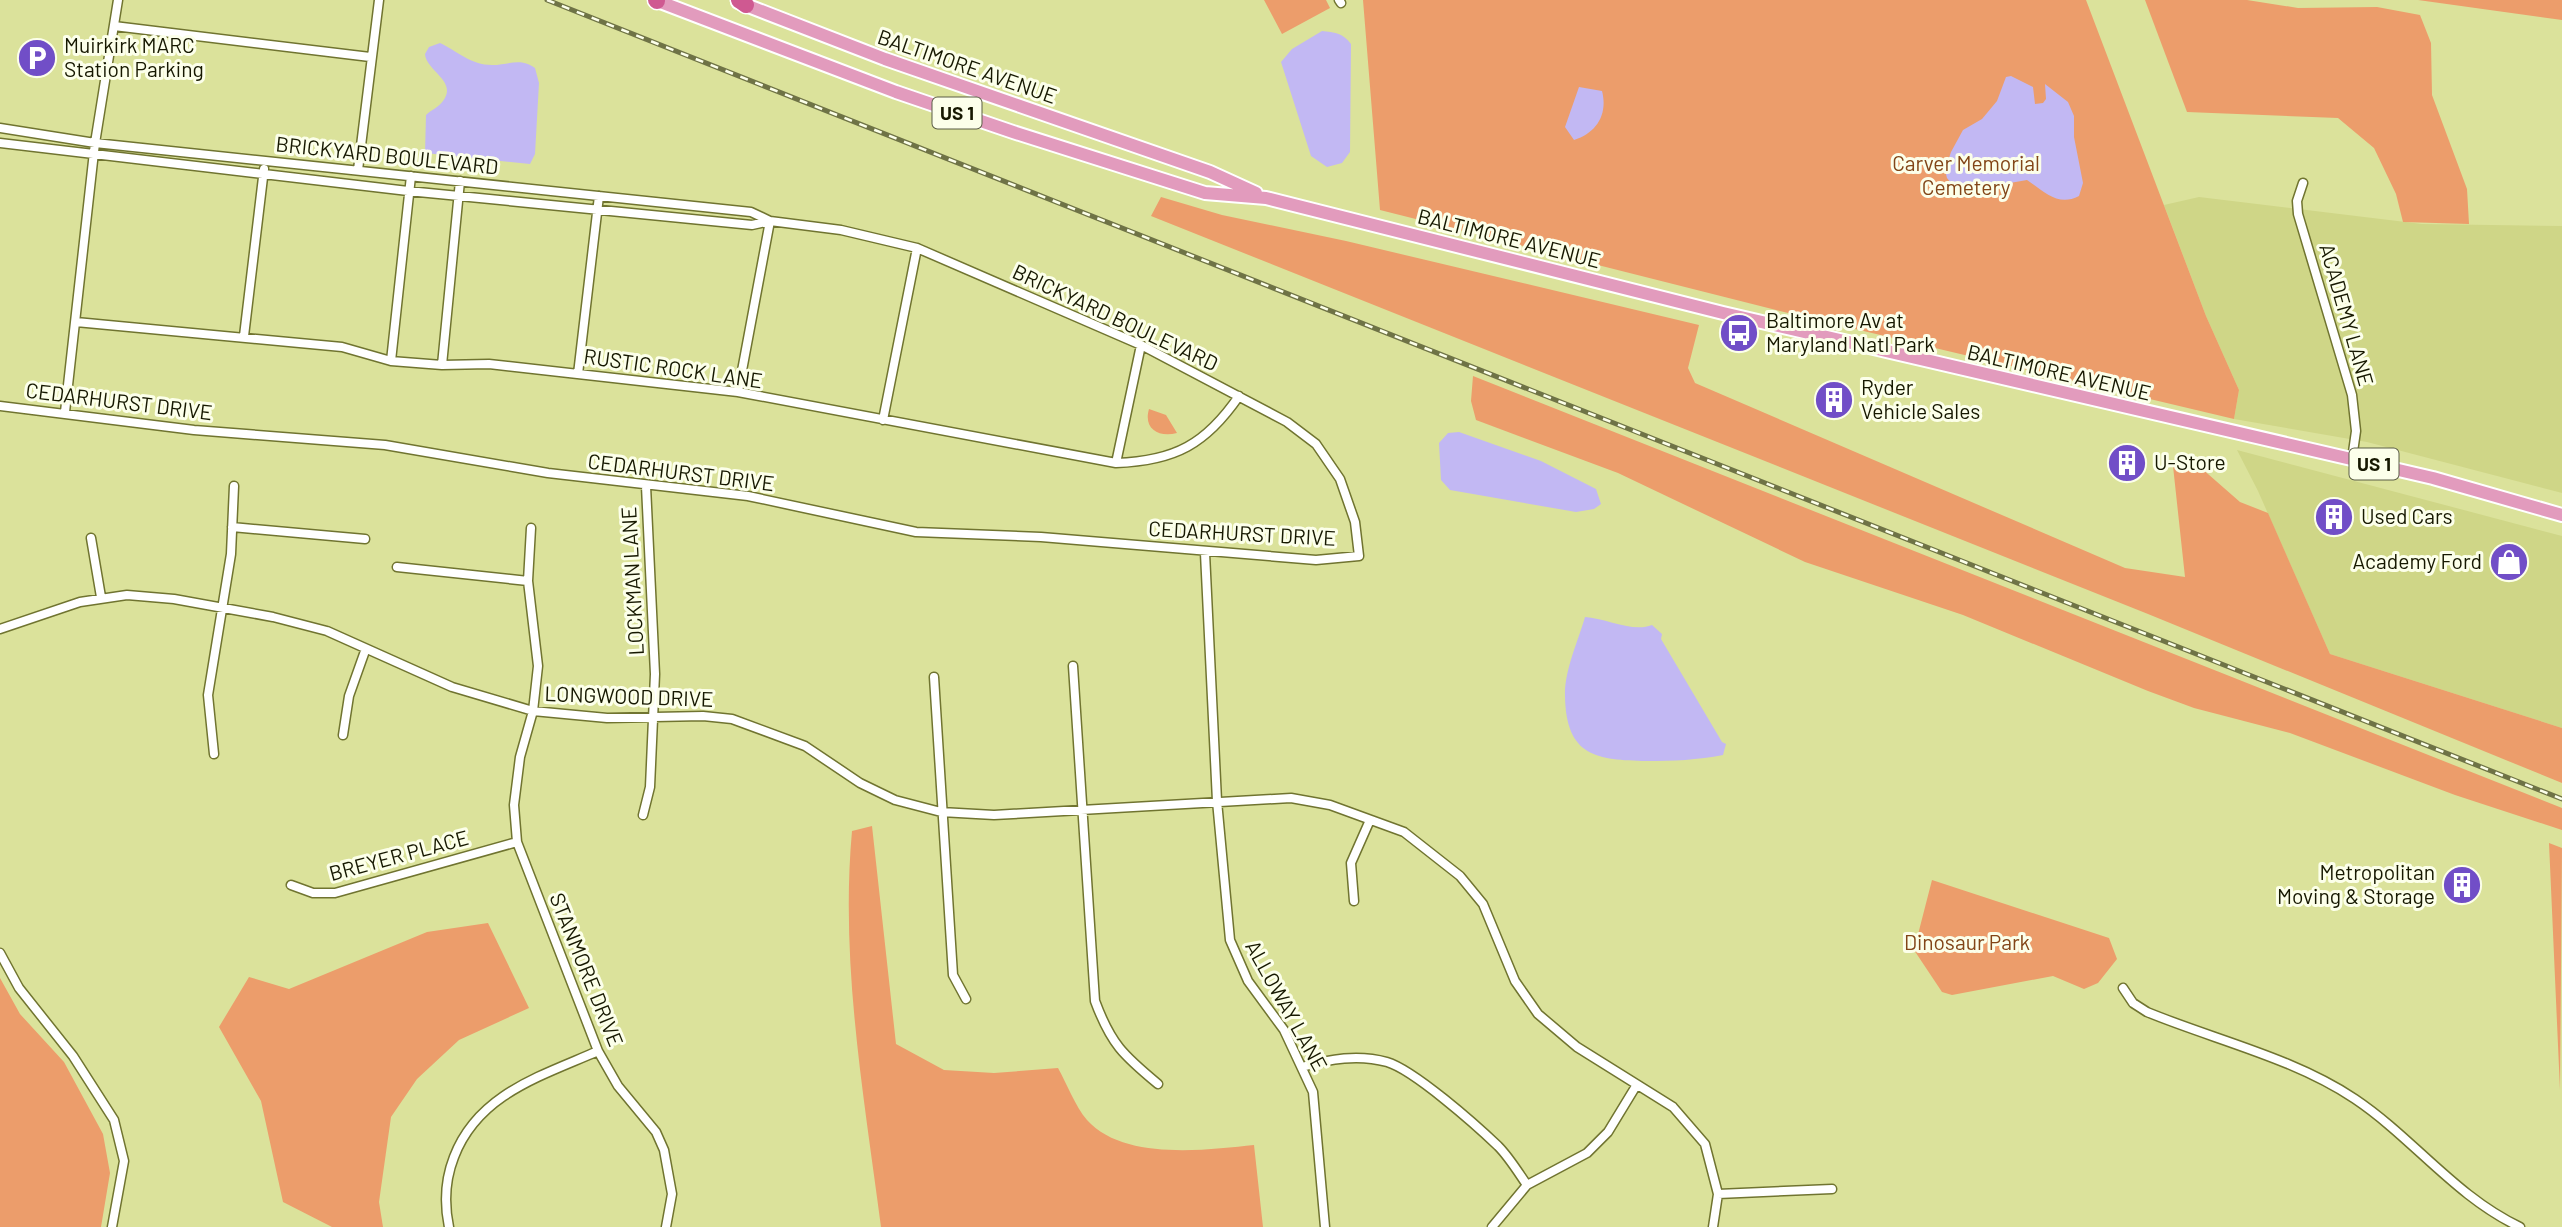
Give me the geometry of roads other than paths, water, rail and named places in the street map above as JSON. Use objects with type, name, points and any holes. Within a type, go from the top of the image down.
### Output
[{"type":"main road","name":"BALTIMORE AVENUE","points":[[656,0],[896,92],[1205,193],[1266,198],[1723,313],[2188,424],[2352,458],[2561,515]]},
{"type":"main road","name":"BALTIMORE AVENUE","points":[[740,2],[885,59],[1210,172],[1266,198]]},
{"type":"street","points":[[65,412],[95,143],[118,0]]},
{"type":"street","points":[[358,170],[379,0]]},
{"type":"street","points":[[114,26],[370,57]]},
{"type":"street","name":"BRICKYARD BOULEVARD","points":[[0,128],[95,143],[751,212],[769,221],[841,230],[917,248],[1142,345],[1304,433],[1329,460],[1347,494],[1355,522],[1359,556]]},
{"type":"street","name":"BRICKYARD BOULEVARD","points":[[0,143],[597,211],[752,225],[769,221]]},
{"type":"street","points":[[244,336],[264,160]]},
{"type":"street","points":[[391,361],[411,176]]},
{"type":"street","points":[[442,365],[460,181]]},
{"type":"street","name":"ACADEMY LANE","points":[[2303,183],[2297,201],[2298,214],[2355,408],[2352,458]]},
{"type":"street","points":[[578,374],[599,196]]},
{"type":"street","points":[[738,392],[769,221]]},
{"type":"street","points":[[883,420],[917,248]]},
{"type":"street","name":"RUSTIC ROCK LANE","points":[[76,322],[342,347],[391,361],[442,365],[489,364],[738,392],[1116,463],[1142,462],[1185,449],[1220,423],[1239,396]]},
{"type":"street","points":[[1116,463],[1142,345]]},
{"type":"street","name":"CEDARHURST DRIVE","points":[[0,406],[205,431],[385,444],[537,471],[748,496],[916,532],[1041,537],[1316,559],[1359,556]]},
{"type":"street","points":[[214,754],[208,695],[229,564],[234,486]]},
{"type":"street","name":"LOCKMAN LANE","points":[[643,815],[650,786],[655,674],[646,486]]},
{"type":"street","points":[[232,527],[365,539]]},
{"type":"street","name":"STANMORE DRIVE","points":[[531,528],[528,581],[538,666],[533,711],[520,757],[514,805],[517,842],[598,1051],[618,1086],[656,1132],[664,1150],[672,1194],[666,1227]]},
{"type":"street","points":[[91,538],[101,597]]},
{"type":"street","name":"ALLOWAY LANE","points":[[1205,552],[1217,801],[1230,940],[1248,981],[1284,1030],[1313,1092],[1325,1227]]},
{"type":"street","points":[[397,567],[528,581]]},
{"type":"street","name":"LONGWOOD DRIVE","points":[[0,629],[51,610],[101,597],[146,596],[221,607],[315,628],[452,687],[533,711],[607,718],[716,717],[755,727],[805,746],[860,783],[895,800],[941,812],[994,815],[1217,801]]},
{"type":"street","points":[[344,734],[349,696],[365,651]]},
{"type":"street","points":[[1073,666],[1095,1001],[1106,1030],[1123,1055],[1158,1084]]},
{"type":"street","points":[[934,677],[953,975],[966,999]]},
{"type":"street","points":[[1217,801],[1291,798],[1330,805],[1404,832],[1460,876],[1483,904],[1515,981],[1538,1014],[1577,1047],[1636,1086],[1674,1107],[1705,1144],[1718,1194],[1713,1227]]},
{"type":"street","points":[[1354,901],[1351,863],[1370,820]]},
{"type":"street","name":"BREYER PLACE","points":[[291,885],[313,893],[335,893],[517,842]]},
{"type":"street","points":[[0,953],[19,988],[73,1056],[114,1120],[124,1161],[112,1227]]},
{"type":"street","points":[[2123,988],[2133,1003],[2147,1012],[2272,1060],[2354,1098],[2490,1213],[2520,1227]]},
{"type":"street","points":[[449,1227],[446,1205],[448,1176],[456,1151],[475,1120],[513,1089],[598,1051]]},
{"type":"street","points":[[1302,1067],[1330,1059],[1351,1058],[1388,1062],[1412,1074],[1499,1147],[1527,1185]]},
{"type":"street","points":[[1492,1227],[1527,1185],[1587,1153],[1608,1132],[1636,1086]]},
{"type":"street","points":[[1718,1194],[1832,1189]]},
{"type":"railway","points":[[547,0],[2562,799]]},
{"type":"place","name":"Muirkirk MARC Station Parking","points":[[37,58]]},
{"type":"place","name":"Baltimore Av at Maryland Natl Park","points":[[1739,333]]},
{"type":"place","name":"Ryder Vehicle Sales","points":[[1834,400]]},
{"type":"place","name":"U-Store","points":[[2127,463]]},
{"type":"place","name":"Used Cars","points":[[2334,517]]},
{"type":"place","name":"Academy Ford","points":[[2509,562]]},
{"type":"place","name":"Metropolitan Moving & Storage","points":[[2462,885]]},
{"type":"park label","name":"Carver Memorial Cemetery","points":[[1966,176]]},
{"type":"park label","name":"Dinosaur Park","points":[[1967,943]]}]
